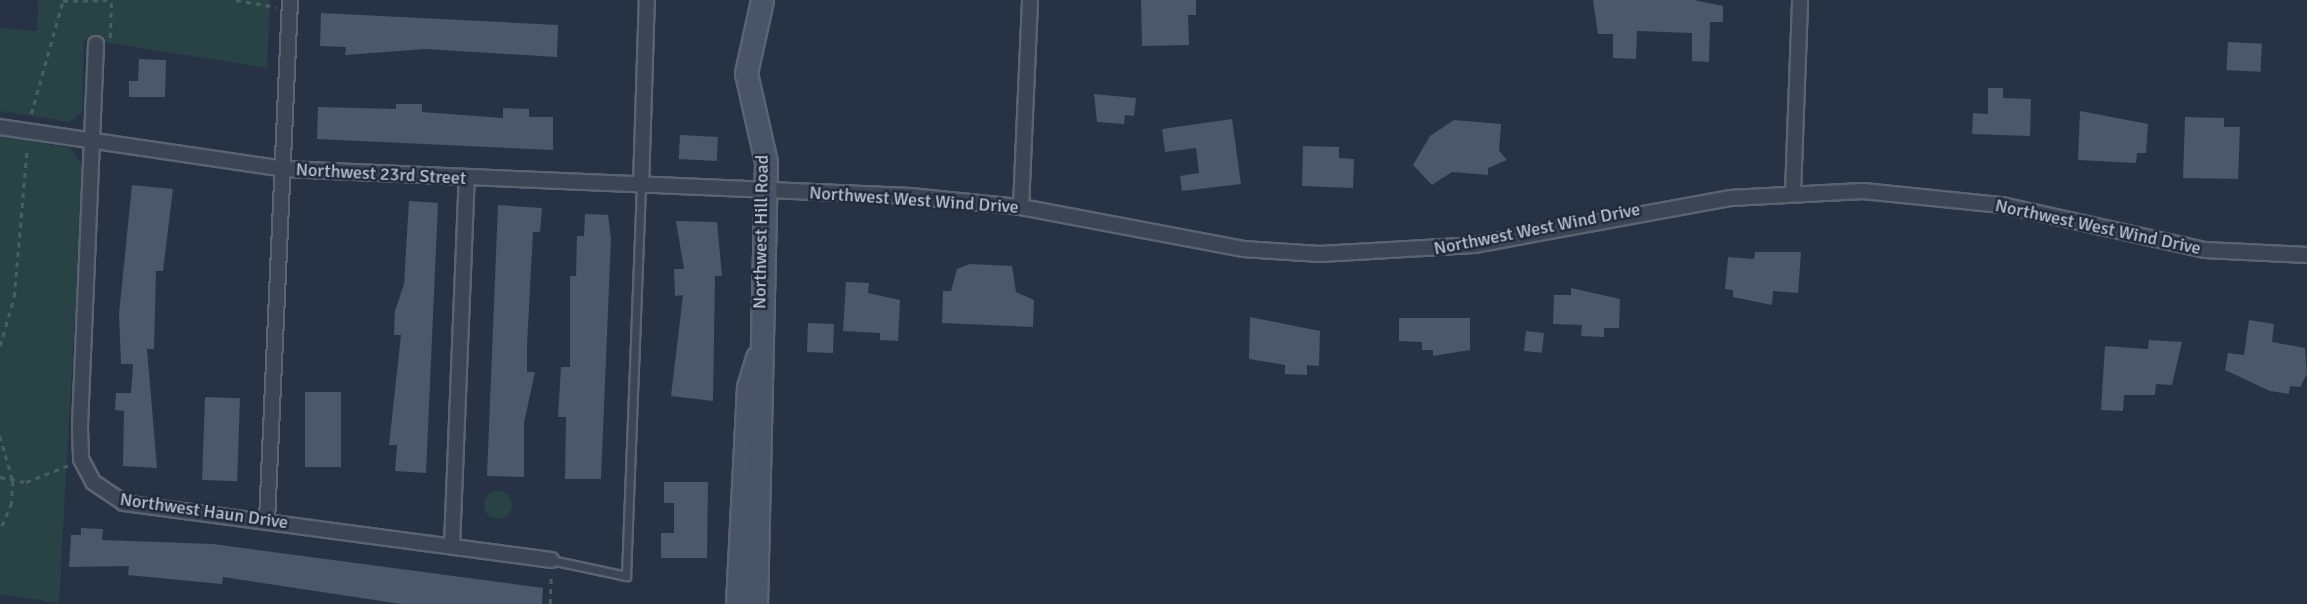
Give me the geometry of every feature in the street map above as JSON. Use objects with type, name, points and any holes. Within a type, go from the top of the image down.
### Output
[{"type":"main road","name":"Northwest Hill Road","points":[[756,604],[764,385],[759,352],[766,162],[746,73],[762,0]]},
{"type":"main road","points":[[746,73],[778,0]]},
{"type":"main road","name":"Northwest Hill Road","points":[[737,604],[748,387],[759,352]]},
{"type":"street","points":[[641,186],[647,0]]},
{"type":"street","points":[[1021,207],[1030,0]]},
{"type":"street","points":[[1793,193],[1800,0]]},
{"type":"street","points":[[267,520],[290,4]]},
{"type":"street","points":[[80,458],[96,44]]},
{"type":"street","name":"Northwest 23rd Street","points":[[0,127],[284,169],[765,190]]},
{"type":"street","points":[[452,545],[467,179]]},
{"type":"street","name":"Northwest West Wind Drive","points":[[765,190],[1021,207],[1243,249],[1370,254],[1474,245],[1658,206],[1793,193],[1924,195],[2090,222],[2206,250],[2307,256]]},
{"type":"street","name":"Northwest Haun Drive","points":[[80,458],[93,482],[124,503],[452,545],[551,566]]},
{"type":"lane","points":[[551,566],[626,576],[641,186]]},
{"type":"path","points":[[31,114],[63,0],[109,0],[110,45],[96,44]]},
{"type":"path","points":[[236,0],[290,4]]},
{"type":"path","points":[[0,346],[14,297],[27,148]]},
{"type":"path","points":[[0,436],[13,481],[12,503],[0,531]]},
{"type":"path","points":[[0,477],[13,481],[43,478],[80,458]]},
{"type":"path","points":[[550,604],[551,566]]},
{"type":"green space","points":[[38,0],[270,0],[267,68],[84,39],[82,112],[70,122],[0,111],[0,28],[37,31]]},
{"type":"green space","points":[[0,135],[70,148],[83,165],[59,603],[0,594]]},
{"type":"green space","points":[[498,491],[508,495],[512,505],[508,515],[498,519],[488,515],[484,505],[488,495]]},
{"type":"building","points":[[1141,0],[1196,0],[1196,15],[1188,15],[1189,45],[1142,46]]},
{"type":"building","points":[[1593,0],[1694,0],[1723,6],[1723,22],[1710,22],[1709,62],[1692,61],[1692,33],[1637,31],[1636,59],[1613,58],[1613,34],[1598,34]]},
{"type":"building","points":[[321,13],[558,25],[557,57],[425,49],[345,55],[346,47],[320,46]]},
{"type":"building","points":[[2228,42],[2262,44],[2260,72],[2227,70]]},
{"type":"building","points":[[139,59],[166,60],[165,97],[129,97],[129,81],[138,81]]},
{"type":"building","points":[[1988,88],[2003,88],[2003,98],[2031,99],[2030,136],[1972,134],[1973,113],[1988,114]]},
{"type":"building","points":[[1094,94],[1136,98],[1134,116],[1125,115],[1124,124],[1097,122]]},
{"type":"building","points":[[396,104],[422,104],[422,112],[503,118],[503,108],[529,109],[529,117],[553,117],[553,150],[317,139],[318,107],[396,109]]},
{"type":"building","points":[[2080,111],[2148,124],[2146,153],[2137,153],[2136,163],[2078,160]]},
{"type":"building","points":[[2185,117],[2224,118],[2224,127],[2240,127],[2238,179],[2183,178]]},
{"type":"building","points":[[1232,119],[1241,184],[1182,191],[1180,176],[1199,173],[1196,148],[1165,152],[1162,129]]},
{"type":"building","points":[[1454,120],[1501,124],[1499,151],[1507,160],[1488,168],[1488,175],[1452,172],[1432,185],[1413,165],[1430,136]]},
{"type":"building","points":[[680,135],[718,137],[717,161],[679,159]]},
{"type":"building","points":[[1303,146],[1339,147],[1339,158],[1354,159],[1353,188],[1302,186]]},
{"type":"building","points":[[132,185],[173,189],[163,271],[156,271],[154,349],[147,349],[157,468],[123,466],[124,411],[115,410],[116,393],[131,393],[133,364],[121,364],[119,314]]},
{"type":"building","points":[[409,201],[438,203],[426,473],[395,471],[397,445],[389,445],[401,335],[394,335],[395,311],[404,284]]},
{"type":"building","points":[[498,205],[542,208],[540,232],[533,232],[527,372],[535,372],[524,423],[524,477],[487,476]]},
{"type":"building","points":[[585,214],[608,215],[611,239],[601,479],[565,479],[566,417],[558,417],[561,367],[570,367],[570,276],[576,276],[577,236],[584,236]]},
{"type":"building","points":[[676,221],[717,222],[722,276],[715,276],[713,401],[671,396],[683,295],[675,296],[674,269],[684,269]]},
{"type":"building","points":[[1755,252],[1801,252],[1798,293],[1773,291],[1772,305],[1733,297],[1733,290],[1725,289],[1728,257],[1754,259]]},
{"type":"building","points":[[970,264],[1012,266],[1016,292],[1034,300],[1033,327],[942,323],[943,291],[951,291],[957,269]]},
{"type":"building","points":[[846,282],[869,283],[868,293],[900,300],[898,341],[880,340],[880,333],[843,331]]},
{"type":"building","points":[[1571,288],[1620,299],[1619,328],[1604,328],[1604,337],[1581,336],[1582,325],[1553,324],[1554,295],[1571,295]]},
{"type":"building","points":[[1250,317],[1320,331],[1319,366],[1307,365],[1307,375],[1285,374],[1285,365],[1249,359]]},
{"type":"building","points":[[1399,318],[1470,318],[1470,350],[1433,356],[1433,350],[1422,350],[1422,342],[1399,341]]},
{"type":"building","points":[[2249,320],[2274,324],[2272,342],[2305,348],[2307,374],[2300,387],[2290,386],[2289,394],[2270,391],[2225,370],[2228,353],[2244,355]]},
{"type":"building","points":[[808,323],[834,324],[833,353],[807,352]]},
{"type":"building","points":[[1526,331],[1544,333],[1542,353],[1524,351]]},
{"type":"building","points":[[2149,340],[2182,342],[2172,385],[2156,384],[2155,395],[2124,395],[2123,411],[2101,410],[2105,346],[2148,349]]},
{"type":"building","points":[[305,392],[341,392],[341,467],[305,467]]},
{"type":"building","points":[[205,397],[240,398],[237,481],[202,480]]},
{"type":"building","points":[[664,482],[708,482],[707,558],[661,558],[661,533],[674,533],[674,503],[664,503]]},
{"type":"building","points":[[81,528],[103,529],[102,540],[213,544],[543,588],[542,604],[401,604],[223,577],[222,584],[128,575],[129,566],[69,567],[71,535],[81,535]]}]
